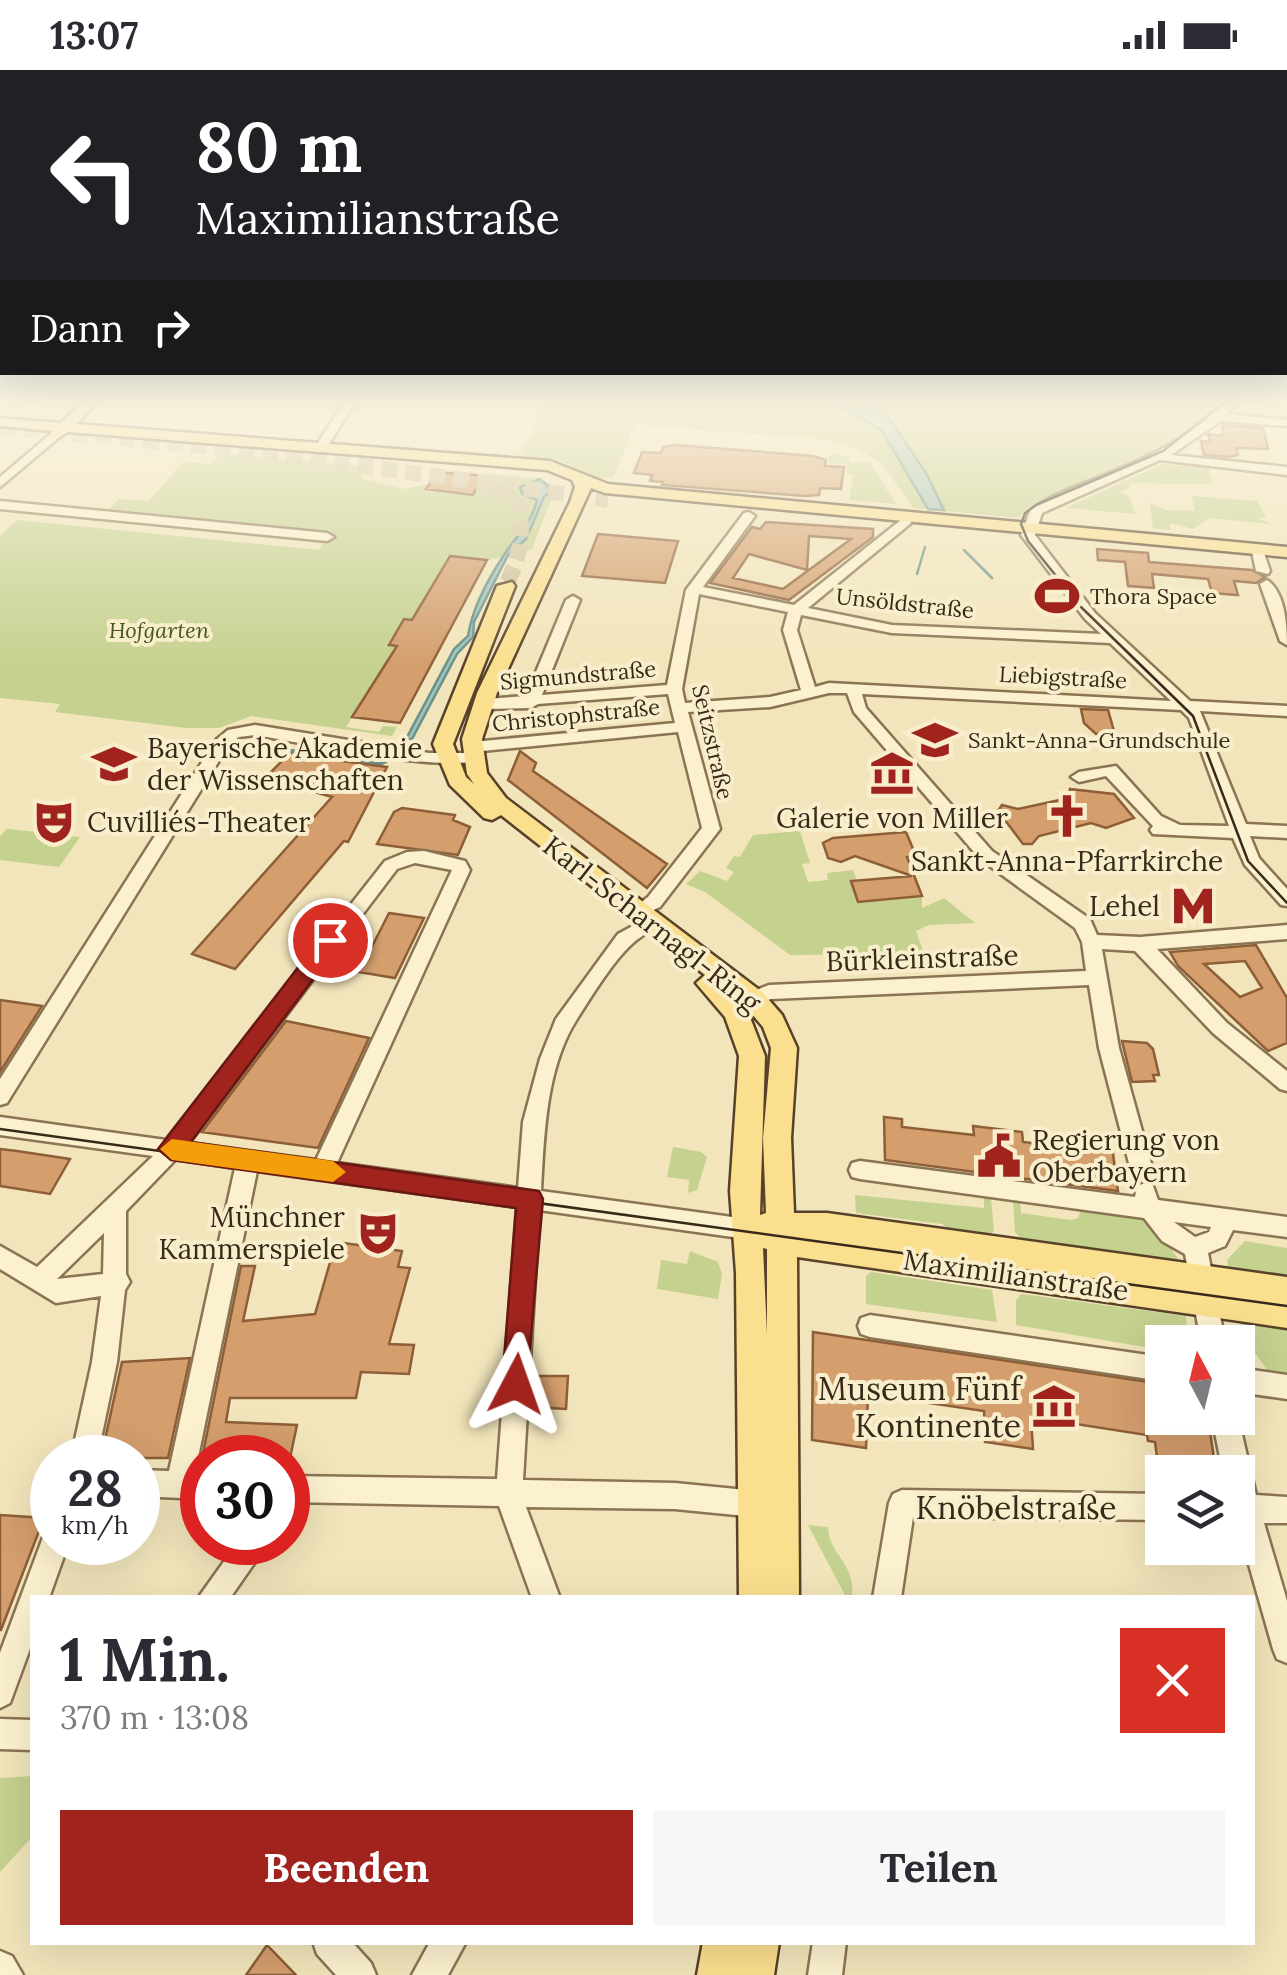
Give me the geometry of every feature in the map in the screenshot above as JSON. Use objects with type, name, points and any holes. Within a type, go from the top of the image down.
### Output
[{"type":"main road","points":[[577,490],[749,516],[891,519]]},
{"type":"main road","points":[[577,490],[951,524],[1029,526],[1287,552]]},
{"type":"main road","points":[[472,753],[486,699],[579,492]]},
{"type":"main road","points":[[447,760],[445,737],[506,586]]},
{"type":"main road","points":[[447,760],[476,704],[486,699]]},
{"type":"main road","name":"Karl-Scharnagl-Ring","points":[[472,753],[483,785],[499,803],[729,1000],[748,1039],[752,1056],[744,1192],[767,1388]]},
{"type":"main road","name":"Karl-Scharnagl-Ring","points":[[447,760],[457,780],[478,801],[753,999],[779,1031],[784,1064],[777,1138],[780,1233],[767,1388]]},
{"type":"main road","points":[[748,1039],[763,1030],[779,1031]]},
{"type":"main road","name":"Maximilianstraße","points":[[748,1228],[1203,1290],[1287,1292]]},
{"type":"main road","name":"Maximilianstraße","points":[[1203,1290],[1287,1314]]},
{"type":"main road","points":[[757,1595],[756,1504],[767,1388]]},
{"type":"main road","points":[[767,1388],[781,1595]]},
{"type":"main road","points":[[718,1975],[723,1945]]},
{"type":"main road","points":[[753,1975],[758,1945]]},
{"type":"street","points":[[1083,490],[1034,513],[1029,526],[1031,541],[1114,639],[1188,706],[1206,734],[1257,872],[1281,895]]},
{"type":"street","points":[[0,505],[326,537]]},
{"type":"street","name":"Seitzstraße","points":[[640,920],[711,829],[674,690],[694,589],[749,516]]},
{"type":"street","points":[[808,691],[790,630],[796,611],[891,519]]},
{"type":"street","points":[[1256,550],[1287,641]]},
{"type":"street","name":"Unsöldstraße","points":[[694,589],[892,629],[1114,639]]},
{"type":"street","points":[[530,703],[573,600]]},
{"type":"street","points":[[846,689],[979,847],[1082,924],[1091,942],[1094,978],[1141,1166]]},
{"type":"street","name":"Christophstraße","points":[[0,1096],[218,747],[234,733],[255,730],[447,760],[780,700],[808,691],[846,689]]},
{"type":"street","name":"Liebigstraße","points":[[846,689],[1287,711]]},
{"type":"street","name":"Sigmundstraße","points":[[486,699],[530,703],[674,690]]},
{"type":"street","points":[[1079,777],[1110,770],[1165,829],[1287,832]]},
{"type":"street","points":[[41,1279],[171,1149],[392,865],[402,856],[415,856],[459,865],[461,870],[324,1170]]},
{"type":"street","points":[[545,1595],[509,1496],[534,1122],[556,1040],[592,980],[640,920]]},
{"type":"street","points":[[1091,942],[1140,944],[1287,932]]},
{"type":"street","points":[[1140,944],[1220,1028],[1287,1082]]},
{"type":"street","name":"Bürkleinstraße","points":[[753,999],[781,991],[1094,978]]},
{"type":"street","name":"Maximilianstraße","points":[[0,1126],[748,1228]]},
{"type":"street","points":[[200,1435],[248,1160]]},
{"type":"street","points":[[860,1170],[1148,1201],[1227,1219],[1287,1227]]},
{"type":"street","points":[[1148,1201],[1172,1235],[1195,1248],[1210,1325]]},
{"type":"street","points":[[89,1435],[111,1343],[118,1282],[115,1206]]},
{"type":"street","points":[[1195,1248],[1217,1239],[1227,1219]]},
{"type":"street","points":[[0,1256],[56,1292],[118,1282]]},
{"type":"street","points":[[870,1326],[1145,1366]]},
{"type":"street","points":[[1255,1383],[1287,1388]]},
{"type":"street","points":[[310,1492],[675,1496],[756,1504]]},
{"type":"street","name":"Knöbelstraße","points":[[887,1595],[902,1502],[1145,1507]]},
{"type":"street","points":[[1255,1503],[1287,1510]]},
{"type":"street","points":[[1255,1547],[1287,1649]]},
{"type":"street","points":[[36,1595],[47,1565]]},
{"type":"street","points":[[214,1595],[238,1565]]},
{"type":"street","points":[[0,1692],[30,1610]]},
{"type":"street","points":[[0,1734],[30,1734]]},
{"type":"street","points":[[332,1945],[359,1975]]},
{"type":"street","points":[[429,1975],[448,1945]]},
{"type":"street","points":[[825,1975],[830,1945]]},
{"type":"street","points":[[0,1968],[6,1975]]},
{"type":"green space","name":"Hofgarten","points":[[159,490],[425,490],[473,495],[478,490],[555,490],[532,549],[489,560],[448,556],[412,620],[404,619],[389,644],[397,646],[346,727],[379,732],[383,726],[397,727],[392,736],[251,716],[219,728],[186,728],[55,712],[60,704],[0,698],[0,536],[17,520],[319,550],[331,531],[109,509],[119,499],[149,501]]},
{"type":"green space","points":[[851,490],[887,490],[896,504],[849,500]]},
{"type":"green space","points":[[900,490],[1066,490],[1026,509],[1019,518],[913,508]]},
{"type":"green space","points":[[1105,490],[1126,490],[1120,492],[1130,497],[1135,514],[1066,508]]},
{"type":"green space","points":[[1192,496],[1257,501],[1266,517],[1257,518],[1271,524],[1209,518],[1193,529],[1170,523],[1170,530],[1153,528],[1150,503],[1166,510],[1195,511]]},
{"type":"green space","points":[[6,829],[80,837],[59,867],[0,860],[0,837]]},
{"type":"green space","points":[[800,831],[810,863],[802,864],[808,882],[828,880],[827,873],[853,870],[857,881],[922,896],[922,908],[944,898],[975,923],[929,925],[916,931],[924,954],[790,955],[705,892],[686,884],[700,871],[727,881],[734,872],[726,868],[734,856],[740,857],[753,835]]},
{"type":"green space","points":[[673,1147],[701,1152],[707,1157],[697,1190],[688,1193],[689,1180],[667,1177]]},
{"type":"green space","points":[[855,1195],[984,1208],[984,1197],[991,1198],[994,1231],[987,1236],[955,1233],[942,1224],[856,1213]]},
{"type":"green space","points":[[1013,1200],[1020,1201],[1021,1213],[1070,1220],[1078,1218],[1081,1210],[1149,1219],[1180,1261],[1022,1240],[1015,1232]]},
{"type":"green space","points":[[1245,1241],[1287,1248],[1287,1275],[1228,1268],[1227,1260]]},
{"type":"green space","points":[[690,1251],[718,1262],[722,1274],[718,1299],[657,1289],[661,1260],[687,1264]]},
{"type":"green space","points":[[871,1272],[992,1290],[997,1322],[866,1304],[866,1276]]},
{"type":"green space","points":[[1021,1294],[1186,1316],[1187,1325],[1145,1325],[1145,1347],[1016,1325],[1016,1301]]},
{"type":"green space","points":[[1242,1322],[1287,1329],[1287,1379],[1271,1377],[1255,1353],[1255,1325],[1240,1325]]},
{"type":"green space","points":[[808,1525],[828,1527],[829,1537],[850,1575],[852,1595],[845,1595]]},
{"type":"green space","points":[[30,1776],[30,1839],[0,1872],[0,1778]]},
{"type":"water","points":[[521,490],[552,490],[544,497],[526,539],[508,555],[474,622],[473,637],[457,654],[412,739],[406,739],[454,649],[468,636],[492,574],[531,516],[537,500]]},
{"type":"water","points":[[917,490],[934,490],[944,510],[928,509]]},
{"type":"building","points":[[433,490],[476,490],[473,495]]},
{"type":"building","points":[[726,490],[820,490],[819,495]]},
{"type":"building","points":[[766,522],[873,529],[873,537],[789,600],[710,583],[752,527],[760,529]],"holes":[[[809,536],[851,539],[783,589],[733,578],[749,554],[807,570]]]},
{"type":"building","points":[[598,534],[678,541],[665,583],[582,576]]},
{"type":"building","points":[[1097,549],[1148,553],[1149,562],[1252,570],[1265,577],[1256,583],[1234,581],[1238,595],[1212,593],[1208,579],[1152,574],[1154,588],[1128,586],[1125,562],[1098,560]]},
{"type":"building","points":[[450,556],[487,560],[400,723],[352,717],[397,646],[389,645],[404,619],[412,620]]},
{"type":"building","points":[[1081,709],[1108,710],[1114,731],[1096,734],[1084,723]]},
{"type":"building","points":[[520,751],[536,763],[533,771],[667,864],[647,888],[508,780]]},
{"type":"building","points":[[289,754],[387,767],[348,842],[344,841],[235,969],[192,954],[332,797],[265,778]]},
{"type":"building","name":"Sankt-Anna-Pfarrkirche","points":[[1070,789],[1114,794],[1134,818],[1106,828],[1091,823],[1023,844],[998,811],[1002,805],[1018,809],[1069,798]]},
{"type":"building","points":[[402,808],[455,815],[453,820],[470,827],[458,855],[377,844],[394,812]]},
{"type":"building","points":[[906,832],[916,856],[907,857],[922,896],[858,902],[851,881],[912,876],[855,856],[841,862],[828,858],[823,843],[833,838]]},
{"type":"building","points":[[389,913],[424,918],[395,978],[359,972]]},
{"type":"building","points":[[1256,945],[1287,998],[1287,1043],[1268,1051],[1178,966],[1170,952]],"holes":[[[1245,961],[1262,988],[1240,997],[1204,964]]]},
{"type":"building","points":[[0,1000],[42,1006],[0,1072]]},
{"type":"building","points":[[286,1021],[369,1038],[318,1148],[202,1132]]},
{"type":"building","points":[[1122,1041],[1147,1043],[1153,1049],[1159,1075],[1153,1075],[1155,1081],[1132,1082]]},
{"type":"building","name":"Regierung von Oberbayern","points":[[884,1117],[902,1119],[902,1127],[974,1135],[973,1126],[1022,1132],[1023,1142],[1096,1151],[1096,1145],[1112,1146],[1118,1191],[885,1160]]},
{"type":"building","points":[[0,1149],[70,1159],[50,1194],[0,1186]]},
{"type":"building","points":[[336,1242],[402,1251],[398,1267],[410,1268],[389,1344],[414,1345],[409,1374],[361,1372],[356,1398],[230,1398],[226,1422],[297,1425],[295,1435],[207,1435],[241,1266],[255,1266],[243,1321],[315,1314]]},
{"type":"building","name":"Museum Fünf Kontinente","points":[[813,1332],[1145,1381],[1145,1435],[1031,1417],[1033,1449],[985,1442],[984,1411],[868,1394],[866,1448],[812,1440]]},
{"type":"building","points":[[190,1358],[168,1458],[160,1458],[160,1435],[106,1435],[122,1362]]},
{"type":"building","points":[[533,1376],[568,1376],[566,1409],[531,1407]]},
{"type":"building","name":"Museum Fünf Kontinente","points":[[1147,1435],[1211,1435],[1213,1455],[1157,1455],[1155,1442],[1148,1441]]},
{"type":"building","points":[[0,1515],[30,1517],[30,1554],[0,1630]]},
{"type":"building","points":[[267,1945],[296,1975],[246,1975]]},
{"type":"waterway","points":[[917,574],[925,547]]},
{"type":"waterway","points":[[964,550],[992,578]]},
{"type":"waterway","points":[[236,743],[380,764],[390,759]]},
{"type":"tunnel","points":[[492,490],[517,503],[520,514],[520,545],[506,586]]},
{"type":"tunnel","points":[[535,490],[608,500]]},
{"type":"tram line","points":[[1072,490],[1025,513],[1021,524],[1028,541],[1081,607],[1193,716],[1248,861],[1287,903]]},
{"type":"tram line","points":[[0,1129],[1287,1306]]},
{"type":"slow traffic","points":[[172,1149],[333,1172]]},
{"type":"place","name":"Thora Space","points":[[1057,596]]},
{"type":"place","name":"Sankt-Anna-Grundschule","points":[[935,740]]},
{"type":"place","name":"Bayerische Akademie der Wissenschaften","points":[[114,764]]},
{"type":"place","name":"Galerie von Miller","points":[[892,773]]},
{"type":"place","name":"Sankt-Anna-Pfarrkirche","points":[[1067,816]]},
{"type":"place","name":"Cuvilliés-Theater","points":[[54,822]]},
{"type":"place","name":"Lehel","points":[[1193,906]]},
{"type":"place","name":"Regierung von Oberbayern","points":[[999,1156]]},
{"type":"place","name":"Münchner Kammerspiele","points":[[378,1233]]},
{"type":"place","name":"Museum Fünf Kontinente","points":[[1054,1406]]},
{"type":"route","points":[[330,940],[171,1149],[530,1199],[516,1384]]}]
